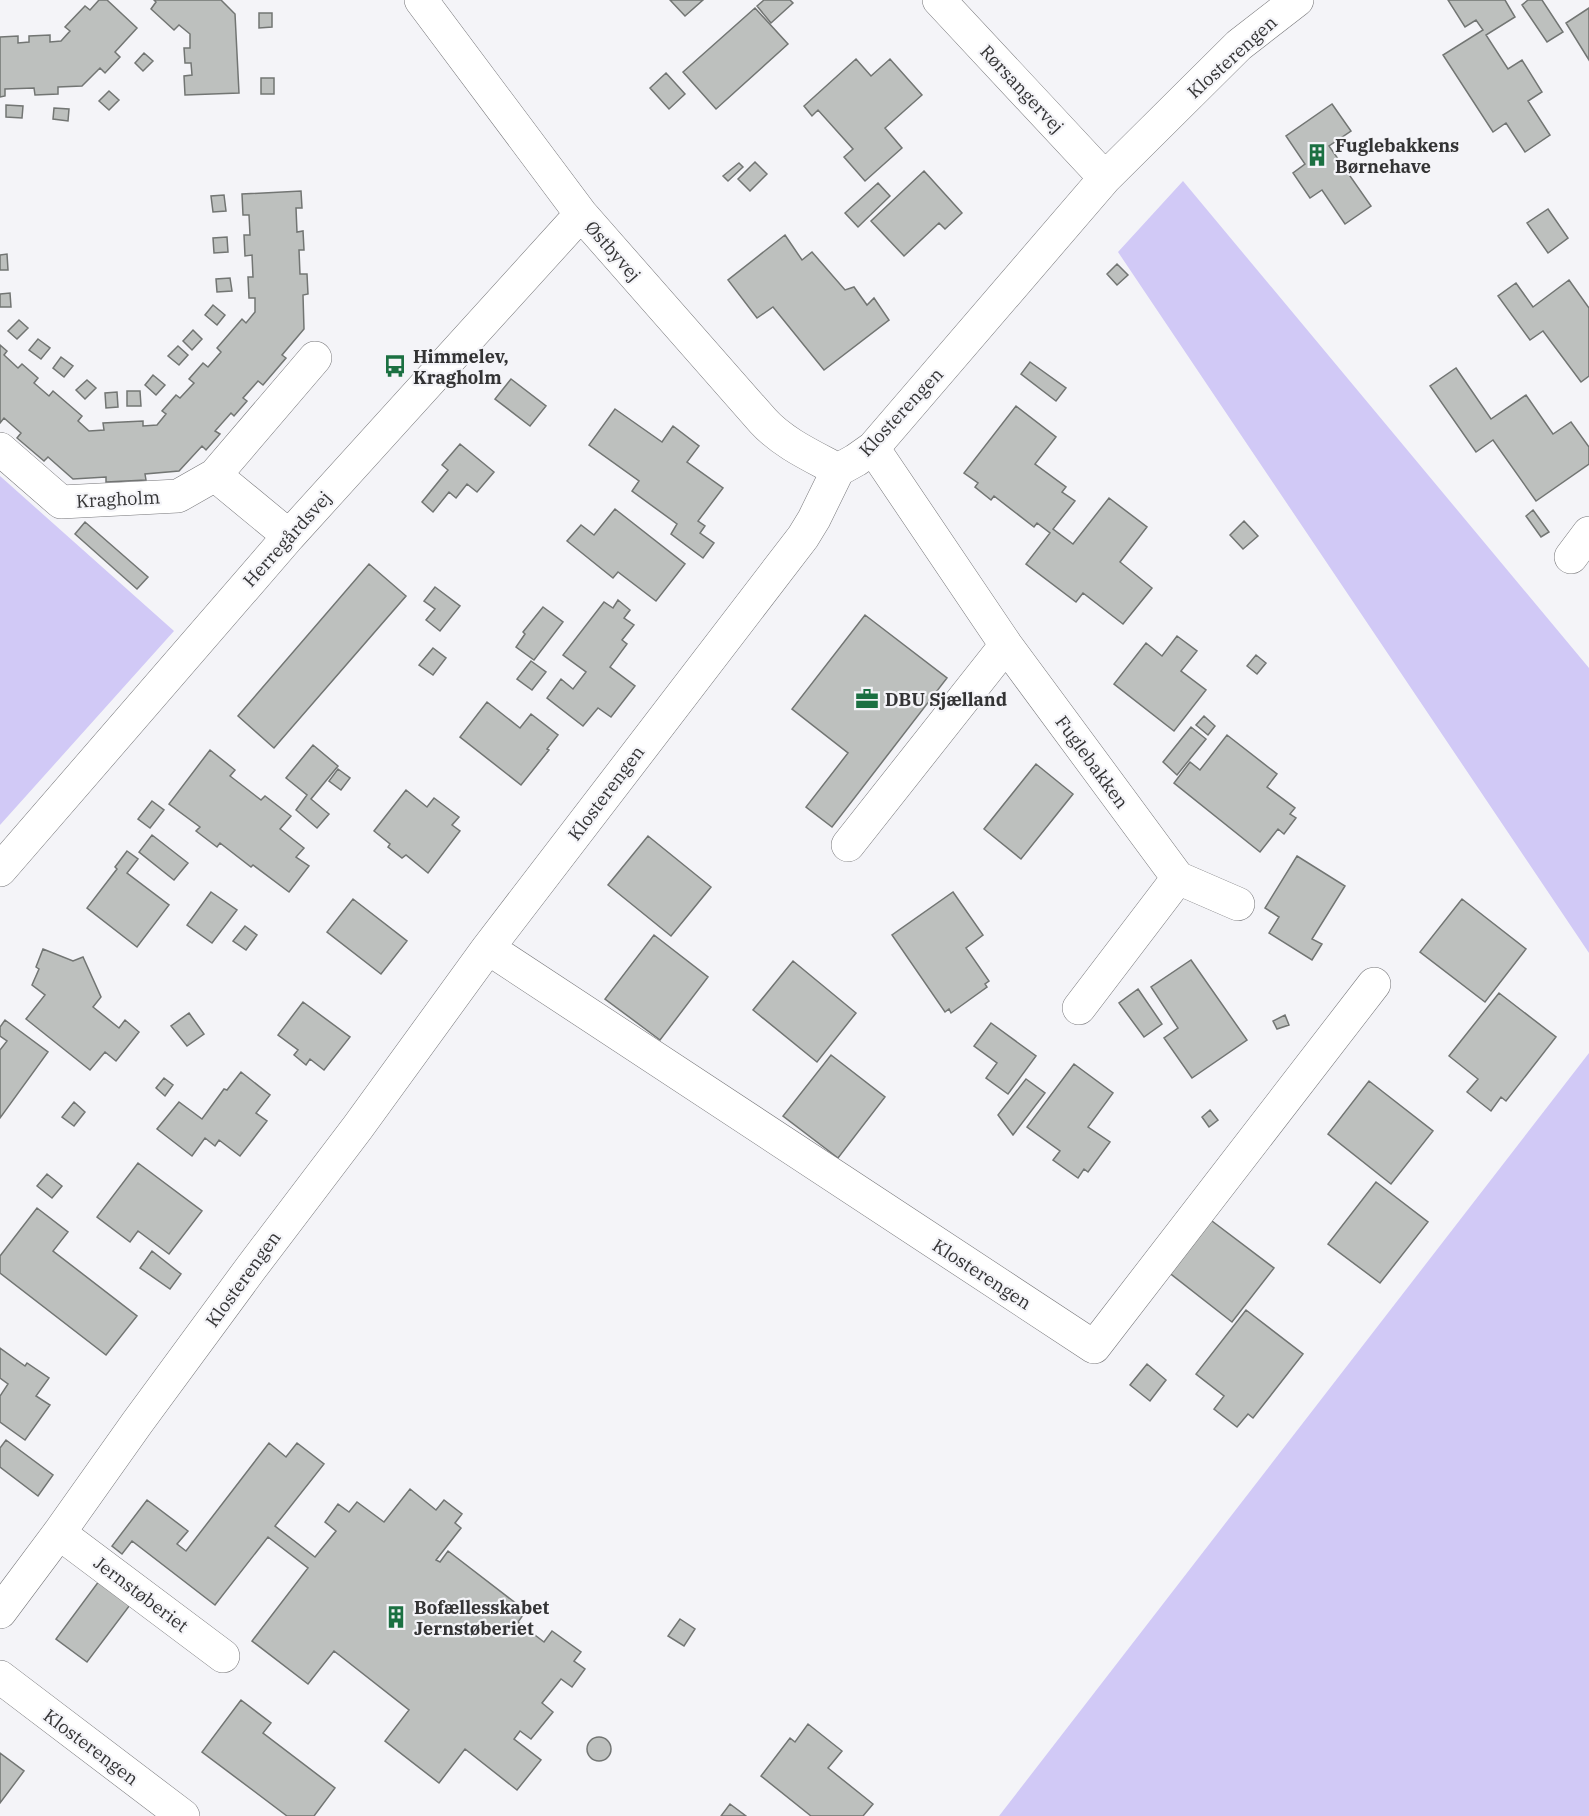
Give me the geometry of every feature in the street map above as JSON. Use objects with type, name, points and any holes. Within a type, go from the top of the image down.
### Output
[{"type":"street","name":"Østbyvej","points":[[421,0],[581,214],[770,428],[802,451],[838,470]]},
{"type":"street","name":"Rørsangervej","points":[[939,0],[1105,178]]},
{"type":"street","name":"Klosterengen","points":[[0,1612],[257,1259],[358,1127],[488,948],[803,537],[838,470],[873,448],[1105,178],[1239,45],[1297,0]]},
{"type":"street","name":"Herregårdsvej","points":[[0,870],[289,536],[581,214]]},
{"type":"street","name":"Kragholm","points":[[0,448],[61,501],[178,496],[215,475],[315,358]]},
{"type":"street","name":"Fuglebakken","points":[[873,448],[1006,645],[1178,878]]},
{"type":"street","points":[[215,475],[289,536]]},
{"type":"street","points":[[848,846],[1006,645]]},
{"type":"street","points":[[1079,1008],[1178,878],[1238,904]]},
{"type":"street","name":"Klosterengen","points":[[488,948],[1094,1347],[1374,984]]},
{"type":"street","name":"Jernstøberiet","points":[[59,1533],[223,1656]]},
{"type":"street","name":"Klosterengen","points":[[0,1677],[183,1816]]},
{"type":"shaded area","points":[[1183,181],[1589,668],[1589,953],[1118,252]]},
{"type":"shaded area","points":[[0,476],[174,631],[0,825]]},
{"type":"shaded area","points":[[1589,1053],[1589,1816],[999,1816]]},
{"type":"building","points":[[99,0],[107,0],[137,28],[115,52],[120,57],[105,73],[100,68],[82,86],[58,87],[58,94],[35,95],[34,88],[5,89],[5,96],[0,97],[0,37],[18,36],[18,43],[29,42],[29,36],[50,35],[50,42],[61,41],[70,31],[65,27],[85,6],[90,10]]},
{"type":"building","points":[[154,0],[221,0],[235,14],[239,93],[185,95],[184,76],[192,75],[191,63],[185,63],[184,48],[190,48],[190,34],[179,25],[174,30],[151,9],[156,2]]},
{"type":"building","points":[[670,0],[703,0],[685,16]]},
{"type":"building","points":[[764,0],[790,0],[793,3],[771,23],[757,6]]},
{"type":"building","points":[[1448,0],[1505,0],[1515,17],[1486,35],[1508,69],[1522,60],[1542,92],[1528,101],[1550,135],[1525,152],[1506,123],[1493,132],[1443,55],[1483,30],[1476,20],[1465,27]]},
{"type":"building","points":[[1528,0],[1542,0],[1563,32],[1547,42],[1522,5]]},
{"type":"building","points":[[755,8],[788,44],[716,109],[683,72]]},
{"type":"building","points":[[1589,8],[1589,60],[1566,23]]},
{"type":"building","points":[[259,13],[272,13],[272,27],[259,28]]},
{"type":"building","points":[[144,53],[153,61],[143,71],[135,63]]},
{"type":"building","points":[[856,59],[871,76],[890,59],[922,95],[885,128],[902,148],[865,181],[844,157],[853,149],[818,110],[812,116],[804,106]]},
{"type":"building","points":[[666,73],[685,94],[669,109],[650,88]]},
{"type":"building","points":[[261,78],[274,78],[274,94],[261,94]]},
{"type":"building","points":[[109,91],[119,100],[109,110],[99,101]]},
{"type":"building","name":"Fuglebakkens Børnehave","points":[[1332,104],[1351,131],[1329,146],[1371,206],[1345,224],[1322,190],[1310,198],[1293,173],[1305,164],[1286,136]]},
{"type":"building","points":[[6,105],[23,106],[22,118],[6,117]]},
{"type":"building","points":[[54,108],[69,109],[68,121],[53,119]]},
{"type":"building","points":[[755,162],[767,174],[750,191],[738,179]]},
{"type":"building","points":[[739,163],[743,167],[728,181],[723,176]]},
{"type":"building","points":[[924,171],[962,213],[945,229],[939,223],[904,256],[871,221]]},
{"type":"building","points":[[878,183],[890,196],[858,227],[845,213]]},
{"type":"building","points":[[301,191],[302,208],[296,208],[297,232],[303,231],[304,250],[299,250],[300,274],[307,274],[308,294],[303,295],[304,329],[282,355],[286,358],[263,385],[258,381],[243,398],[247,401],[234,416],[231,413],[215,431],[220,434],[206,450],[202,446],[179,471],[145,474],[146,480],[106,482],[106,477],[73,479],[48,457],[44,461],[17,438],[21,433],[4,418],[0,423],[0,345],[7,351],[4,355],[18,368],[22,364],[38,378],[34,383],[49,396],[53,391],[82,416],[78,421],[89,431],[104,430],[103,423],[143,421],[143,426],[157,425],[166,414],[162,411],[176,395],[180,398],[194,383],[189,379],[203,363],[208,367],[221,352],[217,348],[242,319],[246,323],[255,312],[255,298],[249,298],[248,277],[253,277],[252,255],[245,256],[244,235],[250,235],[249,215],[243,215],[242,194]]},
{"type":"building","points":[[224,195],[226,211],[213,212],[211,196]]},
{"type":"building","points":[[1548,209],[1568,238],[1548,253],[1527,223]]},
{"type":"building","points":[[785,235],[802,260],[812,252],[845,290],[854,287],[867,305],[874,298],[889,320],[824,370],[773,307],[757,318],[728,280]]},
{"type":"building","points":[[227,237],[228,252],[214,253],[213,238]]},
{"type":"building","points":[[7,254],[8,270],[0,270],[0,255]]},
{"type":"building","points":[[1117,264],[1128,275],[1117,285],[1107,274]]},
{"type":"building","points":[[230,278],[232,291],[217,292],[216,279]]},
{"type":"building","points":[[1569,280],[1589,308],[1589,376],[1581,382],[1543,331],[1530,340],[1498,296],[1516,283],[1533,307]]},
{"type":"building","points":[[10,293],[11,307],[0,307],[0,294]]},
{"type":"building","points":[[213,305],[225,315],[217,325],[205,315]]},
{"type":"building","points":[[19,320],[28,328],[17,339],[8,331]]},
{"type":"building","points":[[193,330],[202,339],[192,350],[183,341]]},
{"type":"building","points":[[38,339],[50,348],[41,359],[29,350]]},
{"type":"building","points":[[178,346],[188,355],[179,365],[168,356]]},
{"type":"building","points":[[61,357],[73,366],[64,377],[53,368]]},
{"type":"building","points":[[1030,362],[1066,388],[1056,401],[1021,374]]},
{"type":"building","points":[[1456,368],[1491,419],[1526,395],[1553,434],[1571,422],[1589,447],[1589,464],[1536,501],[1493,440],[1476,452],[1430,386]]},
{"type":"building","points":[[153,375],[165,385],[156,395],[145,385]]},
{"type":"building","points":[[511,379],[546,406],[530,426],[495,399]]},
{"type":"building","points":[[87,380],[96,388],[85,399],[76,390]]},
{"type":"building","points":[[127,391],[140,391],[141,406],[127,406]]},
{"type":"building","points":[[117,392],[118,407],[106,408],[105,393]]},
{"type":"building","points":[[1016,406],[1056,437],[1035,464],[1066,487],[1062,492],[1075,501],[1053,529],[1073,544],[1109,498],[1147,527],[1120,562],[1152,588],[1123,624],[1083,593],[1076,602],[1026,564],[1050,533],[1037,523],[1034,527],[994,496],[991,500],[975,487],[978,483],[964,473]]},
{"type":"building","points":[[615,409],[662,442],[673,426],[699,446],[687,462],[723,488],[698,521],[705,526],[700,533],[714,543],[703,558],[671,534],[677,524],[632,491],[639,481],[589,445]]},
{"type":"building","points":[[460,444],[494,472],[477,492],[467,484],[456,498],[449,492],[433,512],[422,502],[448,470],[442,465]]},
{"type":"building","points":[[615,509],[685,564],[656,601],[618,572],[613,578],[567,541],[581,525],[594,535]]},
{"type":"building","points":[[1533,510],[1549,532],[1541,537],[1526,516]]},
{"type":"building","points":[[1244,521],[1258,536],[1243,549],[1230,535]]},
{"type":"building","points":[[85,522],[148,577],[137,589],[75,534]]},
{"type":"building","points":[[369,564],[406,596],[274,748],[238,716]]},
{"type":"building","points":[[435,587],[460,606],[440,631],[426,620],[435,609],[424,601]]},
{"type":"building","points":[[618,600],[630,610],[624,618],[634,625],[622,640],[627,644],[610,667],[635,686],[611,717],[598,708],[583,726],[547,698],[561,679],[573,689],[586,672],[563,655],[604,602],[613,608]]},
{"type":"building","points":[[543,607],[563,622],[534,660],[516,647],[525,634],[523,632]]},
{"type":"building","points":[[865,615],[947,678],[832,827],[806,807],[848,753],[792,709]]},
{"type":"building","points":[[1177,636],[1197,651],[1181,671],[1206,690],[1174,731],[1114,684],[1146,643],[1162,656]]},
{"type":"building","points":[[433,648],[446,658],[433,675],[419,665]]},
{"type":"building","points":[[1256,655],[1266,663],[1257,674],[1247,666]]},
{"type":"building","points":[[531,661],[546,672],[532,690],[517,679]]},
{"type":"building","points":[[487,702],[520,728],[531,714],[558,735],[521,785],[460,737]]},
{"type":"building","points":[[1204,716],[1215,726],[1208,735],[1196,725]]},
{"type":"building","points":[[1191,727],[1206,739],[1177,775],[1163,762]]},
{"type":"building","points":[[1227,735],[1277,774],[1267,787],[1295,808],[1290,814],[1296,818],[1284,834],[1278,829],[1260,852],[1174,783],[1190,762],[1200,770]]},
{"type":"building","points":[[313,745],[338,766],[311,799],[329,814],[317,828],[296,810],[307,795],[286,778]]},
{"type":"building","points":[[210,750],[235,770],[230,776],[261,800],[265,796],[291,816],[280,829],[304,848],[296,857],[309,866],[289,892],[220,843],[217,847],[196,831],[200,827],[169,804]]},
{"type":"building","points":[[1036,764],[1073,794],[1021,859],[984,829]]},
{"type":"building","points":[[338,769],[350,778],[341,790],[329,781]]},
{"type":"building","points":[[406,790],[427,807],[434,798],[459,817],[452,825],[460,831],[428,873],[406,855],[402,858],[374,831]]},
{"type":"building","points":[[152,801],[164,810],[150,828],[138,819]]},
{"type":"building","points":[[152,835],[188,863],[174,880],[139,852]]},
{"type":"building","points":[[648,836],[711,887],[671,936],[608,885]]},
{"type":"building","points":[[127,851],[138,859],[127,873],[169,905],[137,947],[87,908],[117,869],[115,867]]},
{"type":"building","points":[[1297,856],[1345,886],[1312,939],[1322,944],[1312,960],[1269,933],[1279,917],[1265,908]]},
{"type":"building","points":[[211,892],[237,910],[212,943],[187,925]]},
{"type":"building","points":[[953,892],[983,935],[966,948],[989,981],[985,984],[987,987],[951,1013],[949,1009],[945,1012],[892,935]]},
{"type":"building","points":[[353,899],[407,941],[381,974],[327,932]]},
{"type":"building","points":[[1462,899],[1526,949],[1485,1002],[1420,952]]},
{"type":"building","points":[[245,926],[257,935],[246,950],[233,941]]},
{"type":"building","points":[[654,935],[708,977],[660,1040],[605,999]]},
{"type":"building","points":[[43,949],[73,961],[83,957],[101,997],[93,1007],[119,1028],[125,1020],[139,1032],[116,1061],[105,1052],[90,1070],[26,1019],[45,995],[32,985],[39,969],[36,967]]},
{"type":"building","points":[[1191,960],[1247,1040],[1192,1078],[1164,1038],[1178,1028],[1151,987]]},
{"type":"building","points":[[793,961],[856,1013],[817,1062],[753,1010]]},
{"type":"building","points":[[1138,989],[1162,1024],[1144,1037],[1119,1003]]},
{"type":"building","points":[[1499,993],[1556,1037],[1506,1101],[1501,1097],[1491,1111],[1467,1092],[1478,1079],[1449,1056]]},
{"type":"building","points":[[303,1002],[350,1037],[324,1070],[310,1059],[306,1065],[294,1055],[298,1050],[278,1035]]},
{"type":"building","points":[[189,1013],[204,1034],[187,1046],[171,1026]]},
{"type":"building","points":[[1285,1015],[1289,1025],[1277,1029],[1273,1021]]},
{"type":"building","points":[[5,1020],[48,1052],[0,1118],[0,1050],[7,1041],[0,1036],[0,1027]]},
{"type":"building","points":[[991,1023],[1036,1056],[1008,1094],[986,1078],[997,1063],[974,1046]]},
{"type":"building","points":[[831,1055],[885,1097],[838,1158],[783,1116]]},
{"type":"building","points":[[1074,1064],[1113,1093],[1088,1127],[1110,1142],[1088,1172],[1084,1169],[1078,1178],[1053,1160],[1060,1151],[1027,1127]]},
{"type":"building","points":[[241,1072],[270,1095],[256,1113],[267,1121],[240,1156],[219,1140],[215,1146],[205,1138],[192,1156],[157,1129],[179,1102],[202,1119],[224,1089],[227,1090]]},
{"type":"building","points":[[164,1078],[173,1085],[165,1096],[156,1088]]},
{"type":"building","points":[[1026,1079],[1045,1093],[1013,1135],[998,1115]]},
{"type":"building","points":[[1369,1081],[1433,1131],[1391,1184],[1328,1134]]},
{"type":"building","points":[[74,1102],[85,1112],[74,1126],[62,1117]]},
{"type":"building","points":[[1210,1110],[1218,1120],[1209,1127],[1202,1117]]},
{"type":"building","points":[[138,1163],[202,1211],[169,1254],[138,1231],[130,1242],[97,1217]]},
{"type":"building","points":[[47,1174],[62,1186],[52,1198],[37,1186]]},
{"type":"building","points":[[1376,1182],[1428,1222],[1380,1283],[1328,1244]]},
{"type":"building","points":[[37,1208],[68,1232],[53,1251],[137,1316],[106,1355],[0,1273],[0,1256]]},
{"type":"building","points":[[1208,1218],[1274,1268],[1232,1322],[1167,1271]]},
{"type":"building","points":[[152,1251],[181,1274],[170,1289],[140,1268]]},
{"type":"building","points":[[1246,1310],[1303,1354],[1253,1418],[1248,1414],[1237,1427],[1214,1409],[1224,1396],[1196,1374]]},
{"type":"building","points":[[0,1348],[25,1366],[27,1363],[49,1378],[36,1396],[50,1405],[25,1440],[0,1422],[0,1396],[8,1384],[0,1378]]},
{"type":"building","points":[[1147,1364],[1166,1380],[1150,1401],[1130,1385]]},
{"type":"building","points":[[6,1440],[53,1475],[38,1496],[0,1467],[0,1448]]},
{"type":"building","name":"Bofællesskabet Jernstøberiet","points":[[269,1443],[286,1457],[297,1443],[324,1464],[275,1526],[315,1557],[336,1531],[325,1522],[338,1504],[349,1512],[357,1502],[384,1522],[410,1489],[436,1510],[444,1500],[462,1514],[455,1523],[461,1528],[436,1560],[440,1562],[448,1551],[526,1611],[518,1622],[544,1642],[552,1631],[581,1652],[574,1661],[585,1669],[572,1687],[561,1679],[542,1703],[553,1712],[531,1739],[520,1731],[514,1739],[541,1760],[517,1790],[465,1749],[439,1783],[385,1741],[409,1710],[334,1651],[308,1684],[252,1641],[308,1568],[268,1537],[215,1605],[132,1541],[122,1554],[112,1546],[147,1500],[188,1531],[177,1544],[186,1551]]},
{"type":"building","points":[[102,1577],[133,1601],[87,1662],[56,1639]]},
{"type":"building","points":[[680,1619],[695,1629],[684,1646],[668,1636]]},
{"type":"building","points":[[241,1700],[271,1723],[263,1733],[335,1788],[314,1816],[287,1816],[202,1752]]},
{"type":"building","points":[[808,1724],[842,1751],[828,1768],[873,1804],[863,1816],[811,1816],[761,1776],[790,1738],[795,1742]]},
{"type":"building","points":[[599,1737],[604,1738],[610,1744],[610,1754],[604,1760],[599,1761],[594,1760],[588,1754],[587,1749],[588,1744],[594,1738]]},
{"type":"building","points":[[0,1753],[24,1771],[0,1803]]},
{"type":"building","points":[[730,1804],[746,1816],[721,1816]]},
{"type":"place","name":"Fuglebakkens Børnehave","points":[[1317,155]]},
{"type":"place","name":"Himmelev, Kragholm","points":[[395,366]]},
{"type":"place","name":"DBU Sjælland","points":[[867,699]]},
{"type":"place","name":"Bofællesskabet Jernstøberiet","points":[[396,1617]]}]
